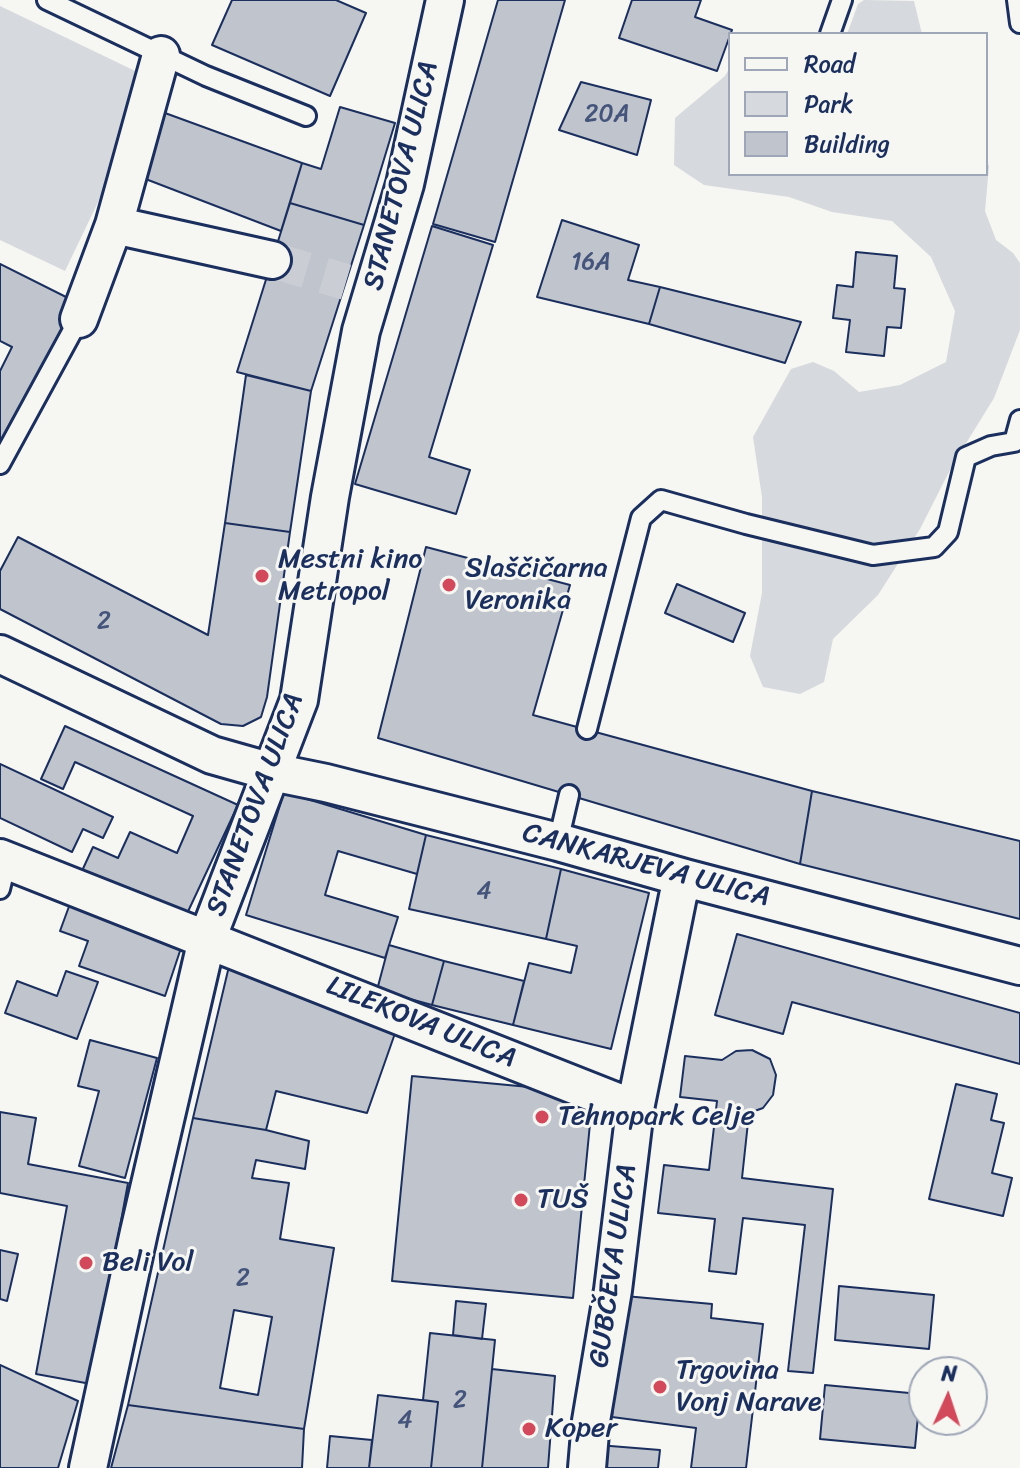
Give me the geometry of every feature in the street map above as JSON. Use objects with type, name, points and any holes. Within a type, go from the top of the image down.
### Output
[{"type":"street","name":"STANETOVA ULICA","points":[[88,1468],[207,939],[299,700],[330,497],[361,331],[359,287],[405,184],[445,0]]},
{"type":"street","points":[[79,319],[114,225],[161,55]]},
{"type":"street","points":[[114,225],[272,260]]},
{"type":"street","name":"CANKARJEVA ULICA","points":[[0,654],[212,755],[558,842],[1020,966]]},
{"type":"street","name":"LILEKOVA ULICA","points":[[2,869],[207,939],[635,1109]]},
{"type":"street","name":"GUBČEVA ULICA","points":[[587,1468],[635,1109],[678,896],[685,878]]},
{"type":"lane","points":[[47,0],[206,76],[306,116]]},
{"type":"lane","points":[[831,32],[842,0]]},
{"type":"lane","points":[[1017,0],[1020,23]]},
{"type":"lane","points":[[0,464],[79,319]]},
{"type":"lane","points":[[587,729],[641,518],[661,500],[873,555],[934,547],[948,532],[966,457],[991,446],[1014,442],[1020,420]]},
{"type":"lane","points":[[558,842],[569,795]]},
{"type":"green space","points":[[864,0],[914,1],[922,32],[848,32],[858,4]]},
{"type":"green space","points":[[0,6],[156,81],[65,271],[0,240]]},
{"type":"green space","points":[[728,71],[728,176],[988,176],[988,164],[989,166],[985,211],[996,240],[1020,263],[1020,330],[994,398],[952,466],[920,529],[878,595],[833,639],[824,682],[800,694],[763,687],[750,656],[762,593],[762,497],[753,437],[791,369],[813,362],[834,371],[859,392],[900,385],[946,362],[955,311],[931,257],[892,221],[832,212],[789,197],[704,185],[674,165],[675,118]]},
{"type":"building","points":[[232,0],[336,0],[366,13],[330,96],[212,45]]},
{"type":"building","points":[[498,0],[565,0],[495,242],[433,224]]},
{"type":"building","points":[[632,0],[701,0],[695,17],[732,30],[728,32],[728,41],[717,71],[619,38]]},
{"type":"building","points":[[581,82],[651,100],[637,155],[559,130]]},
{"type":"building","points":[[340,107],[395,123],[364,225],[290,203],[302,163],[321,169]]},
{"type":"building","points":[[165,113],[302,163],[281,231],[143,178]]},
{"type":"building","points":[[290,203],[364,225],[311,391],[237,372]]},
{"type":"building","points":[[562,220],[639,245],[628,280],[660,287],[649,324],[537,297]]},
{"type":"building","points":[[432,226],[493,245],[429,457],[470,470],[456,514],[355,484]]},
{"type":"building","points":[[856,252],[897,256],[894,288],[905,289],[901,328],[887,327],[884,356],[846,352],[850,320],[833,318],[837,285],[853,287]]},
{"type":"building","points":[[0,264],[76,302],[5,445],[0,443],[0,371],[12,347],[0,341]]},
{"type":"building","points":[[660,287],[801,322],[785,363],[649,324]]},
{"type":"building","points":[[246,375],[311,391],[290,532],[225,523]]},
{"type":"building","points":[[225,523],[290,532],[267,697],[261,717],[243,726],[221,724],[0,609],[0,571],[18,537],[208,635]]},
{"type":"building","points":[[426,547],[570,585],[533,715],[812,791],[800,864],[378,738]]},
{"type":"building","points":[[677,584],[745,613],[733,642],[665,613]]},
{"type":"building","points":[[65,726],[238,805],[184,920],[81,873],[93,847],[118,858],[130,832],[177,853],[193,816],[75,762],[63,789],[41,779]]},
{"type":"building","points":[[0,764],[113,817],[103,838],[83,829],[72,852],[0,818]]},
{"type":"building","points":[[812,791],[1020,841],[1020,919],[800,864]]},
{"type":"building","points":[[284,792],[426,835],[417,874],[338,851],[325,895],[398,917],[385,958],[246,915]]},
{"type":"building","points":[[426,835],[561,869],[546,939],[409,909]]},
{"type":"building","points":[[561,869],[649,893],[611,1049],[513,1025],[529,963],[571,973],[577,946],[546,939]]},
{"type":"building","points":[[71,901],[184,939],[165,996],[79,966],[88,941],[60,931]]},
{"type":"building","points":[[737,934],[1020,1013],[1020,1064],[792,1002],[783,1034],[715,1015]]},
{"type":"building","points":[[389,945],[444,961],[432,1005],[377,990]]},
{"type":"building","points":[[444,961],[524,981],[513,1025],[432,1005]]},
{"type":"building","points":[[230,962],[399,1022],[367,1113],[276,1091],[266,1130],[193,1118]]},
{"type":"building","points":[[66,971],[98,982],[77,1039],[5,1013],[17,981],[57,996]]},
{"type":"building","points":[[90,1040],[157,1058],[125,1178],[79,1166],[99,1091],[78,1086]]},
{"type":"building","points":[[752,1050],[770,1059],[776,1075],[773,1095],[763,1108],[749,1113],[742,1178],[833,1189],[813,1373],[788,1371],[805,1225],[743,1218],[736,1274],[709,1271],[715,1219],[658,1213],[664,1165],[709,1170],[717,1101],[680,1097],[685,1056],[722,1060],[736,1051]]},
{"type":"building","points":[[412,1076],[593,1093],[573,1298],[392,1281]]},
{"type":"building","points":[[956,1084],[997,1094],[991,1120],[1004,1123],[992,1173],[1012,1178],[1003,1216],[929,1199]]},
{"type":"building","points":[[0,1112],[36,1118],[28,1164],[128,1183],[91,1384],[36,1374],[67,1206],[0,1193]]},
{"type":"building","points":[[193,1118],[266,1130],[309,1141],[305,1169],[256,1160],[252,1178],[289,1183],[280,1239],[334,1248],[304,1429],[128,1405]],"holes":[[[234,1310],[272,1317],[258,1395],[220,1388]]]},
{"type":"building","points":[[0,1250],[18,1254],[7,1301],[0,1299]]},
{"type":"building","points":[[839,1286],[934,1295],[929,1349],[835,1340]]},
{"type":"building","points":[[625,1296],[712,1304],[711,1318],[763,1324],[746,1468],[691,1468],[696,1428],[612,1417]]},
{"type":"building","points":[[456,1301],[486,1304],[482,1339],[453,1335]]},
{"type":"building","points":[[430,1333],[495,1340],[482,1468],[431,1468],[438,1402],[423,1400]]},
{"type":"building","points":[[0,1365],[78,1401],[58,1468],[0,1468]]},
{"type":"building","points":[[492,1369],[555,1376],[548,1468],[482,1468]]},
{"type":"building","points":[[825,1385],[908,1393],[908,1436],[916,1436],[915,1448],[820,1439]]},
{"type":"building","points":[[378,1395],[438,1402],[431,1468],[369,1468]]},
{"type":"building","points":[[128,1405],[304,1429],[302,1468],[111,1468]]},
{"type":"building","points":[[330,1436],[372,1440],[369,1468],[327,1468]]},
{"type":"building","points":[[598,1445],[660,1450],[658,1468],[596,1468]]},
{"type":"tunnel","points":[[272,260],[346,282]]},
{"type":"place","name":"Mestni kino Metropol","points":[[262,576]]},
{"type":"place","name":"Slaščičarna Veronika","points":[[449,585]]},
{"type":"place","name":"Tehnopark Celje","points":[[542,1117]]},
{"type":"place","name":"TUŠ","points":[[521,1200]]},
{"type":"place","name":"Beli Vol","points":[[86,1263]]},
{"type":"place","name":"Trgovina Vonj Narave","points":[[660,1387]]},
{"type":"place","name":"Koper","points":[[529,1429]]}]
